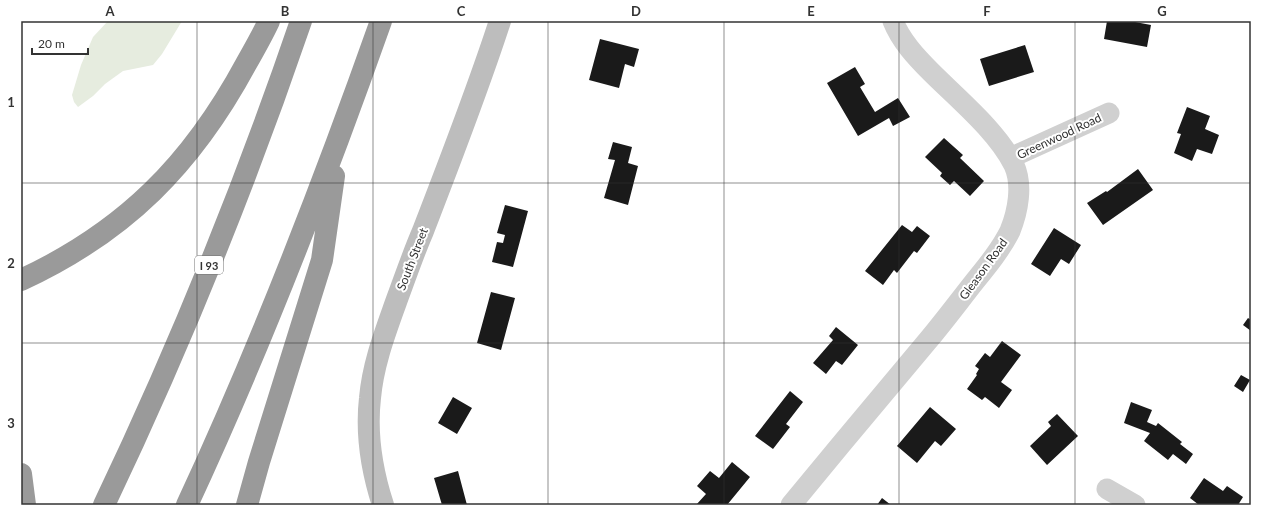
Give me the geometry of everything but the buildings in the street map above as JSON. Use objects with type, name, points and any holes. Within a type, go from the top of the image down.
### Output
[{"type":"highway","points":[[21,280],[67,256],[106,231],[135,207],[168,176],[205,132],[226,100],[269,21]]},
{"type":"highway","name":"I 93","points":[[104,505],[152,400],[219,241],[302,21]]},
{"type":"highway","points":[[187,505],[267,321],[296,249],[339,137],[380,21]]},
{"type":"highway","points":[[247,505],[322,260],[339,137]]},
{"type":"highway","points":[[21,474],[25,505]]},
{"type":"street","name":"South Street","points":[[382,505],[375,473],[368,424],[370,397],[382,340],[480,83],[500,21]]},
{"type":"street","name":"Gleason Road","points":[[791,505],[949,315],[1005,240],[1014,220],[1018,199],[1017,174],[1010,158],[986,127],[916,57],[896,30],[893,21]]},
{"type":"street","name":"Greenwood Road","points":[[1010,158],[1109,113]]},
{"type":"street","points":[[1107,489],[1135,505]]},
{"type":"shaded area","points":[[108,21],[182,21],[162,54],[153,65],[123,71],[78,107],[74,102],[72,95],[81,65],[93,37]]}]
